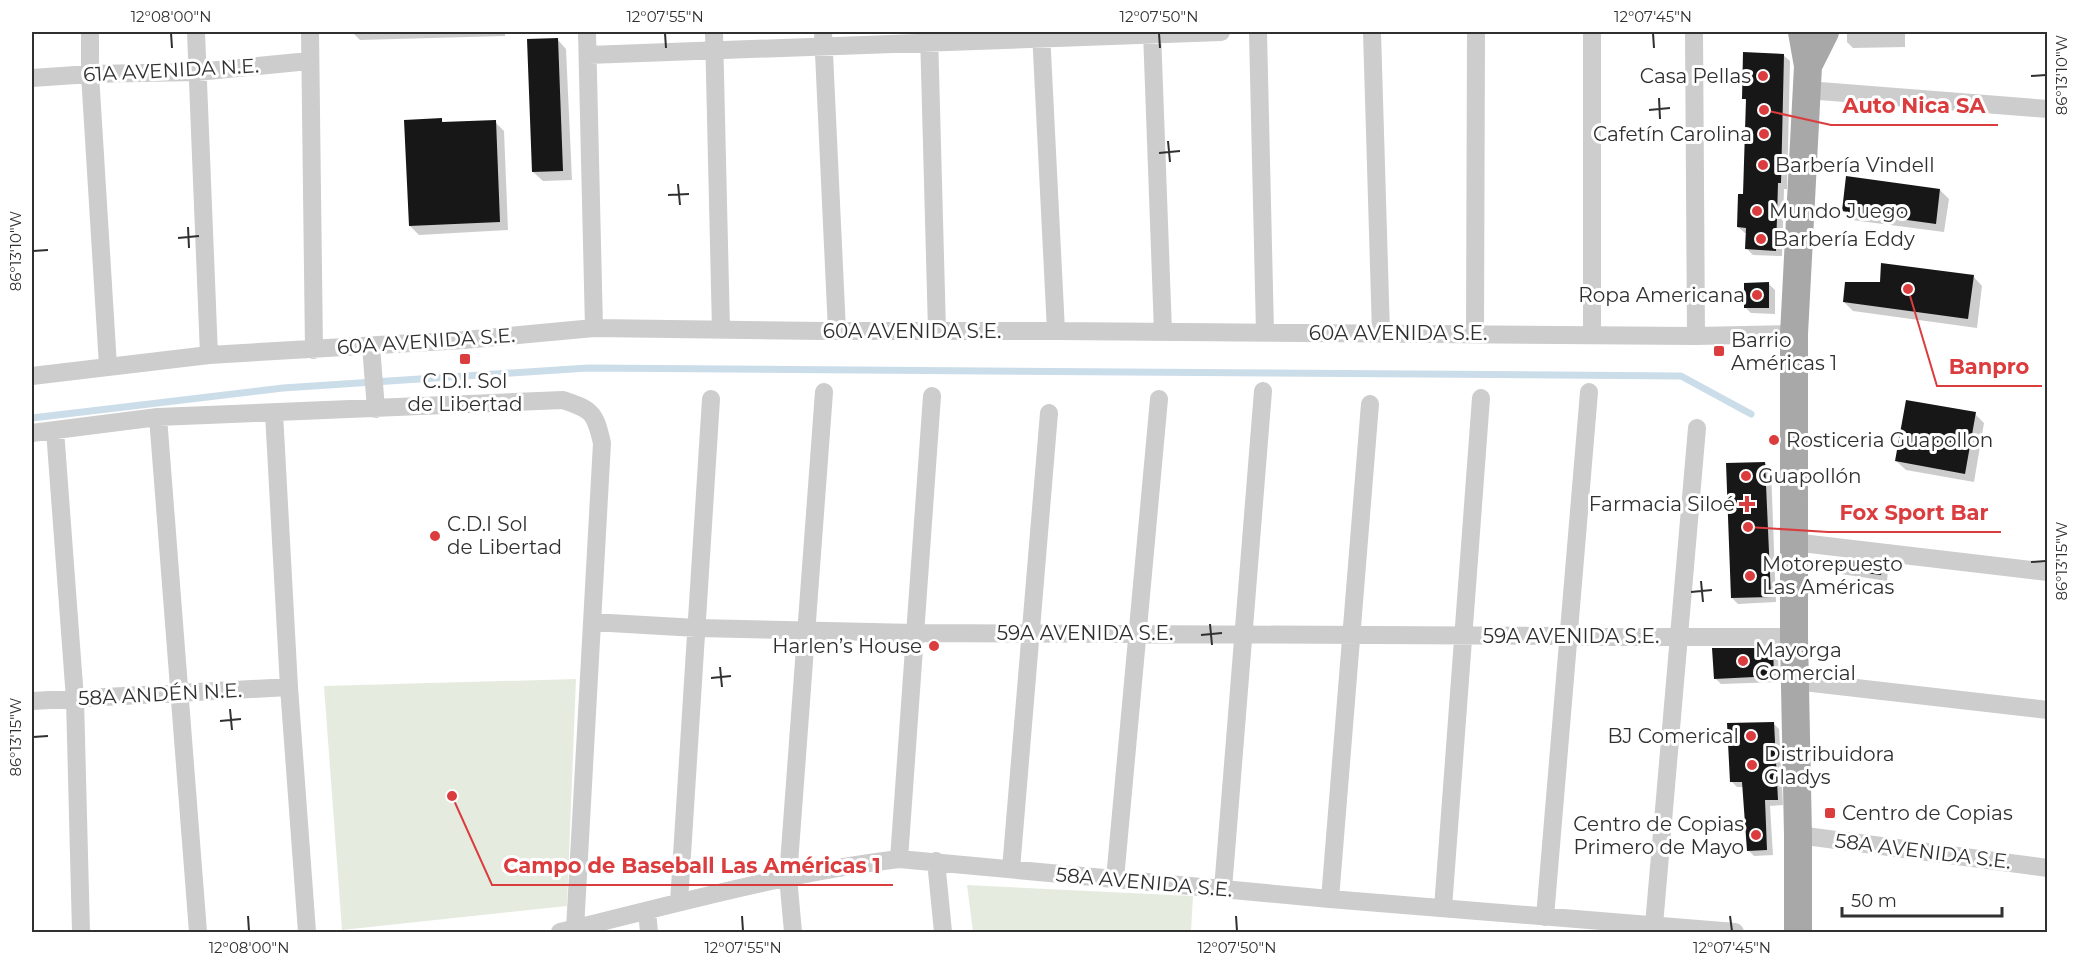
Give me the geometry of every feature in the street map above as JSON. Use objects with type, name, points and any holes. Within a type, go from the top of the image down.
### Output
[{"type":"main road","points":[[1798,933],[1793,542],[1794,334],[1807,78],[1802,32]]},
{"type":"main road","points":[[1807,78],[1825,32]]},
{"type":"street","points":[[90,32],[90,74],[108,366]]},
{"type":"street","points":[[196,32],[209,356]]},
{"type":"street","points":[[310,32],[314,350]]},
{"type":"street","points":[[587,32],[594,328]]},
{"type":"street","points":[[714,32],[721,330]]},
{"type":"street","points":[[588,55],[714,51],[824,39],[1221,32]]},
{"type":"street","points":[[1258,32],[1264,333]]},
{"type":"street","points":[[1372,32],[1381,333]]},
{"type":"street","points":[[1475,334],[1476,32]]},
{"type":"street","points":[[1592,32],[1592,335]]},
{"type":"street","points":[[1694,32],[1696,336]]},
{"type":"street","points":[[1152,33],[1163,332]]},
{"type":"street","points":[[1041,35],[1056,331]]},
{"type":"street","points":[[929,37],[937,331]]},
{"type":"street","points":[[824,39],[837,331]]},
{"type":"street","name":"61A AVENIDA N.E.","points":[[32,78],[90,74],[196,72],[309,61]]},
{"type":"street","points":[[1807,78],[2048,109]]},
{"type":"street","name":"60A AVENIDA S.E.","points":[[32,376],[209,356],[464,340],[594,328],[1696,336],[1794,334]]},
{"type":"street","points":[[371,346],[376,400]]},
{"type":"street","points":[[793,933],[788,877],[824,392]]},
{"type":"street","points":[[1223,889],[1263,392]]},
{"type":"street","points":[[1545,917],[1589,392]]},
{"type":"street","points":[[899,860],[932,396]]},
{"type":"street","points":[[1443,908],[1481,398]]},
{"type":"street","points":[[679,902],[711,399]]},
{"type":"street","points":[[1115,879],[1159,399]]},
{"type":"street","points":[[32,433],[158,417],[274,413],[376,400],[563,400],[584,407],[597,420],[602,443],[592,622],[567,931]]},
{"type":"street","points":[[1330,900],[1370,404]]},
{"type":"street","points":[[274,413],[307,933]]},
{"type":"street","points":[[1011,869],[1049,413]]},
{"type":"street","points":[[158,417],[198,933]]},
{"type":"street","points":[[1654,925],[1697,428]]},
{"type":"street","points":[[55,430],[75,699],[81,933]]},
{"type":"street","points":[[1793,542],[2048,572]]},
{"type":"street","name":"59A AVENIDA S.E.","points":[[592,622],[697,628],[915,633],[1794,637]]},
{"type":"street","points":[[1795,681],[2048,710]]},
{"type":"street","name":"58A ANDÉN N.E.","points":[[32,701],[290,687]]},
{"type":"street","name":"58A AVENIDA S.E.","points":[[1798,835],[2048,868]]},
{"type":"street","name":"58A AVENIDA S.E.","points":[[567,931],[788,877],[842,866],[899,860],[936,861],[1330,900],[1735,933]]},
{"type":"street","points":[[936,861],[943,933]]},
{"type":"street","points":[[647,911],[649,933]]},
{"type":"shaded area","points":[[576,679],[567,906],[342,930],[324,686]]},
{"type":"shaded area","points":[[967,885],[1193,896],[1191,932],[973,932]]},
{"type":"building","points":[[558,38],[563,171],[532,172],[527,39]]},
{"type":"building","points":[[1743,52],[1784,54],[1781,183],[1778,183],[1776,251],[1745,249],[1746,228],[1737,227],[1738,194],[1743,194],[1746,99],[1742,99]]},
{"type":"building","points":[[442,118],[442,122],[496,120],[500,222],[409,226],[404,120]]},
{"type":"building","points":[[1846,176],[1940,189],[1936,224],[1842,211]]},
{"type":"building","points":[[1881,263],[1974,275],[1968,319],[1843,302],[1845,282],[1880,282]]},
{"type":"building","name":"Ropa Americana","points":[[1769,282],[1769,308],[1744,308],[1744,283]]},
{"type":"building","points":[[1906,400],[1976,412],[1965,474],[1895,461]]},
{"type":"building","points":[[1765,462],[1771,597],[1731,598],[1726,463]]},
{"type":"building","points":[[1834,558],[1883,564],[1881,575],[1833,569]]},
{"type":"building","name":"Mayorga Comercial","points":[[1712,648],[1773,648],[1774,676],[1714,679]]},
{"type":"building","points":[[1774,722],[1778,800],[1765,800],[1767,850],[1747,851],[1742,782],[1730,782],[1727,723]]},
{"type":"waterway","points":[[32,418],[283,388],[588,368],[1681,376],[1751,414]]},
{"type":"place","name":"Casa Pellas","points":[[1763,76]]},
{"type":"place","name":"Auto Nica SA","points":[[1764,110]]},
{"type":"place","name":"Cafetín Carolina","points":[[1764,134]]},
{"type":"place","name":"Barbería Vindell","points":[[1763,165]]},
{"type":"place","name":"Mundo Juego","points":[[1757,211]]},
{"type":"place","name":"Barbería Eddy","points":[[1761,239]]},
{"type":"place","name":"Banpro","points":[[1908,289]]},
{"type":"place","name":"Ropa Americana","points":[[1757,295]]},
{"type":"place","name":"Barrio Américas 1","points":[[1719,351]]},
{"type":"place","name":"C.D.I. Sol de Libertad","points":[[465,359]]},
{"type":"place","name":"Rosticeria Guapollon","points":[[1774,440]]},
{"type":"place","name":"Guapollón","points":[[1746,476]]},
{"type":"place","name":"Farmacia Siloé","points":[[1747,504]]},
{"type":"place","name":"Fox Sport Bar","points":[[1748,527]]},
{"type":"place","name":"C.D.I Sol de Libertad","points":[[435,536]]},
{"type":"place","name":"Motorepuesto Las Américas","points":[[1750,576]]},
{"type":"place","name":"Harlen’s House","points":[[934,646]]},
{"type":"place","name":"Mayorga Comercial","points":[[1743,661]]},
{"type":"place","name":"BJ Comerical","points":[[1751,736]]},
{"type":"place","name":"Distribuidora Gladys","points":[[1752,765]]},
{"type":"place","name":"Campo de Baseball Las Américas 1","points":[[452,796]]},
{"type":"place","name":"Centro de Copias","points":[[1830,813]]},
{"type":"place","name":"Centro de Copias Primero de Mayo","points":[[1756,835]]}]
